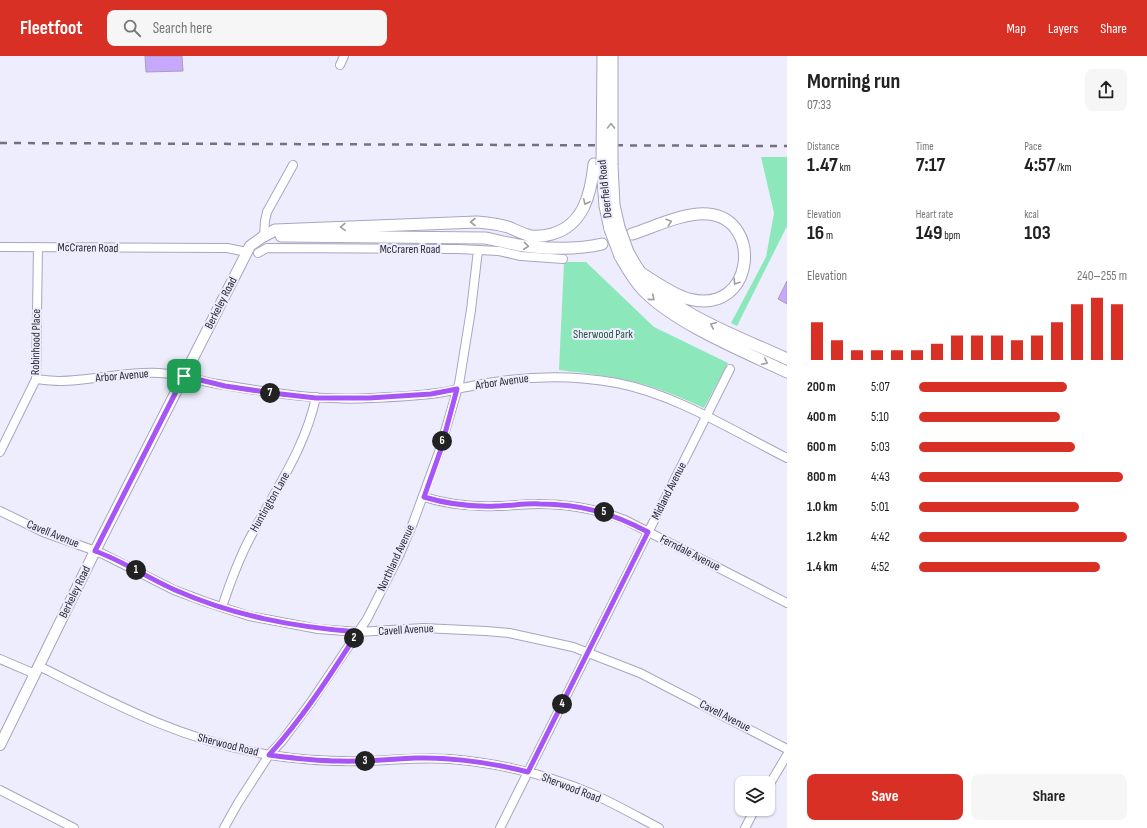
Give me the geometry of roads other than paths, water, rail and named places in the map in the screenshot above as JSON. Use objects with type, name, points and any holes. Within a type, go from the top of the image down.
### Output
[{"type":"main road","name":"Deerfield Road","points":[[603,56],[601,149],[605,206],[624,254],[643,290],[671,313],[787,372]]},
{"type":"main road","name":"Deerfield Road","points":[[602,165],[612,56]]},
{"type":"main road","points":[[264,236],[275,230],[477,222],[500,225],[529,235],[544,236],[567,228],[581,213],[602,165]]},
{"type":"main road","points":[[632,234],[689,215],[710,214],[728,222],[735,229],[744,249],[745,263],[738,281],[731,290],[712,300],[700,302],[688,299],[641,273]]},
{"type":"main road","points":[[264,236],[485,238],[542,248],[582,247],[602,244]]},
{"type":"main road","name":"Deerfield Road","points":[[624,254],[660,293],[701,319],[787,359]]},
{"type":"street","points":[[340,65],[344,56]]},
{"type":"street","points":[[264,236],[267,212],[293,165]]},
{"type":"street","name":"Berkeley Road","points":[[0,746],[95,551],[250,246],[264,236]]},
{"type":"street","name":"McCraren Road","points":[[0,247],[227,248],[247,252]]},
{"type":"street","name":"Robinhood Place","points":[[0,452],[36,379],[38,247]]},
{"type":"street","name":"McCraren Road","points":[[258,253],[267,248],[478,250],[499,251],[521,256],[563,259]]},
{"type":"street","name":"Northland Avenue","points":[[224,828],[269,755],[282,741],[311,702],[367,619],[399,556],[424,497],[440,452],[459,384],[471,310],[478,250]]},
{"type":"street","name":"Midland Avenue","points":[[500,828],[730,369]]},
{"type":"street","name":"Arbor Avenue","points":[[36,379],[65,381],[135,373],[160,373],[184,376],[225,386],[272,393],[316,398],[369,398],[431,394],[499,381],[531,378],[578,377],[630,386],[660,396],[706,417],[787,458]]},
{"type":"street","name":"Huntington Lane","points":[[222,607],[242,554],[293,463],[313,412],[316,398]]},
{"type":"street","name":"Ferndale Avenue","points":[[424,497],[433,500],[479,506],[538,504],[566,505],[606,513],[625,520],[787,603]]},
{"type":"street","name":"Cavell Avenue","points":[[0,511],[43,532],[95,551],[174,590],[249,616],[318,629],[358,632],[423,628],[486,631],[566,645],[588,652],[640,673],[787,749]]},
{"type":"street","name":"Sherwood Road","points":[[0,659],[37,670],[174,731],[233,748],[298,759],[339,761],[417,758],[449,759],[482,763],[542,776],[596,796],[659,828]]},
{"type":"street","points":[[775,776],[787,755]]},
{"type":"street","points":[[0,790],[74,828]]},
{"type":"street","points":[[745,828],[751,816]]},
{"type":"railway","points":[[0,143],[787,146]]},
{"type":"park label","name":"Sherwood Park","points":[[603,334]]}]
